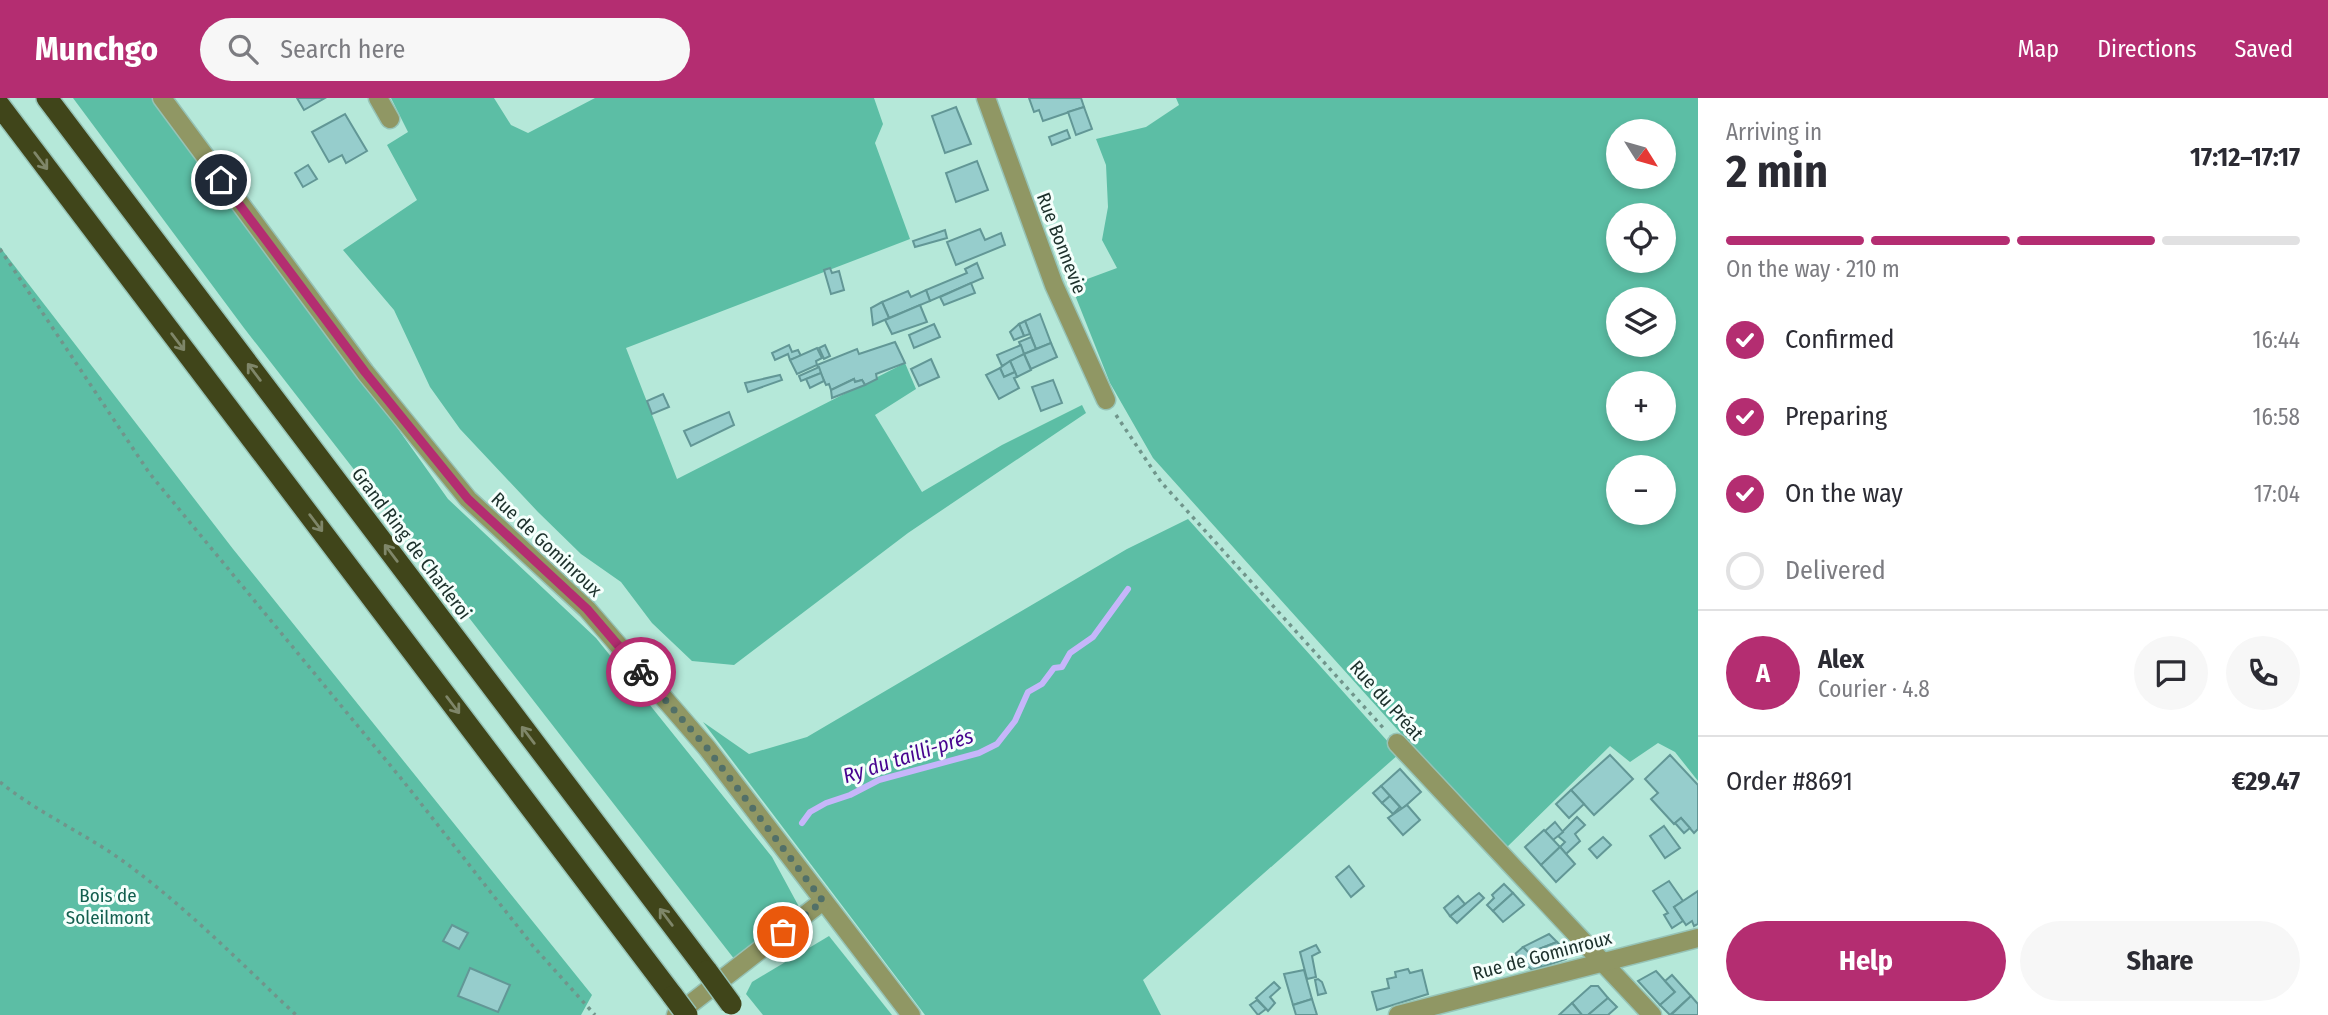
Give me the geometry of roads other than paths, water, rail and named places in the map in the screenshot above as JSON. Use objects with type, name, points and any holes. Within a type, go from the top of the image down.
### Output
[{"type":"highway","name":"Grand Ring de Charleroi","points":[[47,98],[736,1009]]},
{"type":"highway","points":[[0,106],[674,1006],[687,1015]]},
{"type":"street","name":"Rue de Gominroux","points":[[162,98],[357,361],[468,499],[587,609],[707,748],[911,1015]]},
{"type":"street","points":[[379,98],[390,119]]},
{"type":"street","name":"Rue Bonnevie","points":[[986,98],[1054,285],[1106,400]]},
{"type":"street","name":"Rue du Préat","points":[[1397,743],[1652,1015]]},
{"type":"street","points":[[674,1006],[823,901]]},
{"type":"street","name":"Rue de Gominroux","points":[[1398,1015],[1698,938]]},
{"type":"waterway","name":"Ry du tailli-prés","points":[[802,823],[810,812],[826,803],[850,795],[879,780],[979,753],[997,744],[1015,721],[1028,692],[1042,684],[1054,668],[1062,667],[1070,653],[1093,637],[1128,589]]},
{"type":"park label","name":"Bois de Soleilmont","points":[[108,906]]}]
